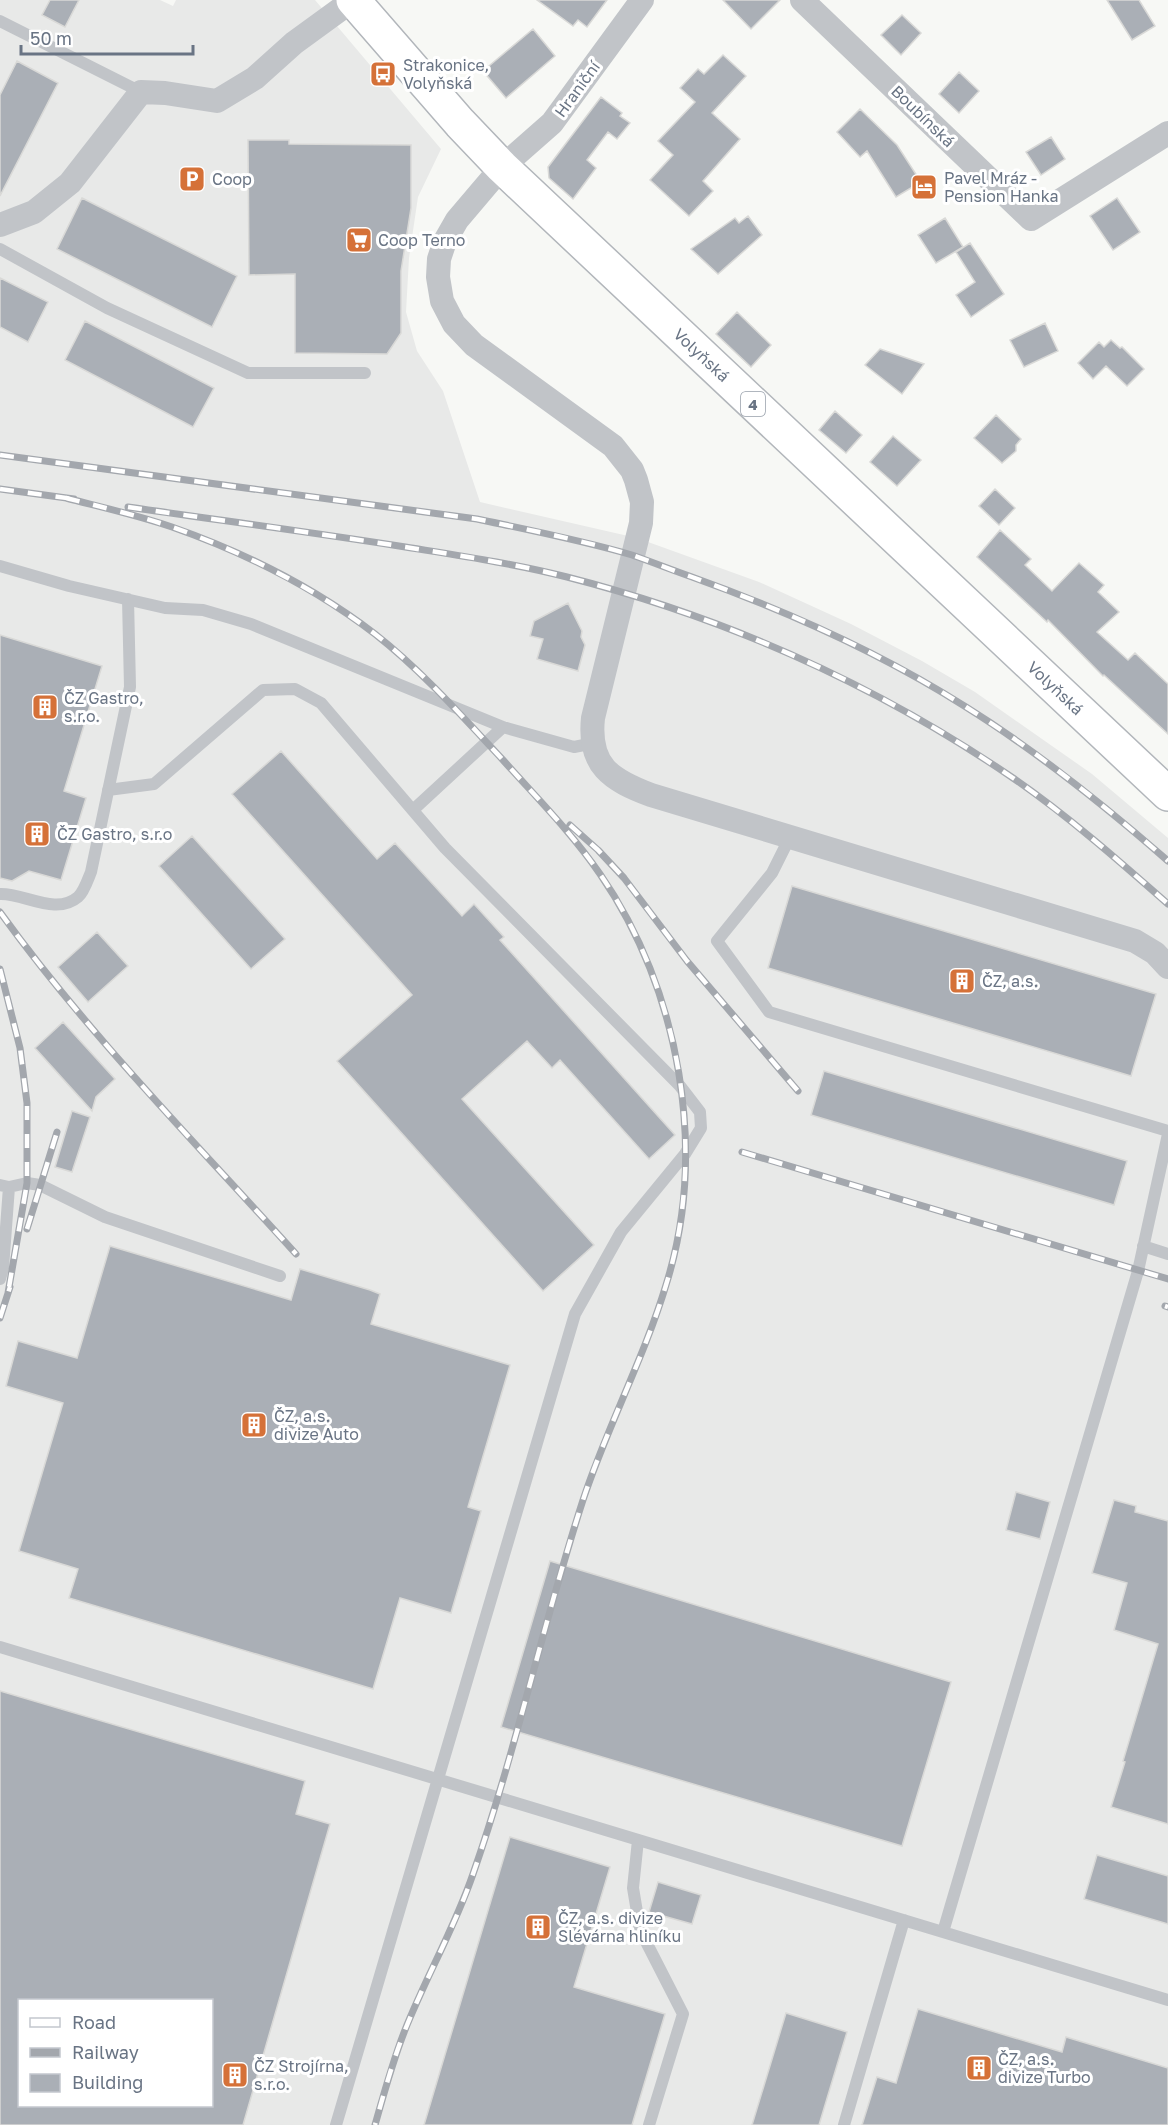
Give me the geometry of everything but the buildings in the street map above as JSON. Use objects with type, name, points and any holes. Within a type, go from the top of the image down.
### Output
[{"type":"main road","name":"Volyňská","points":[[353,0],[501,167],[1168,795]]},
{"type":"street","points":[[0,225],[34,212],[70,183],[141,92],[165,93],[217,101],[255,78],[294,43],[353,0]]},
{"type":"street","name":"Hraniční","points":[[594,743],[591,731],[593,718],[641,523],[642,502],[632,470],[613,446],[474,345],[454,324],[442,301],[438,277],[439,259],[445,240],[457,220],[501,167],[552,123],[642,0]]},
{"type":"street","name":"Boubínská","points":[[802,0],[1030,219],[1168,133]]},
{"type":"street","points":[[594,743],[602,766],[617,781],[651,795],[1135,941],[1155,953],[1168,968]]},
{"type":"lane","points":[[0,21],[141,92]]},
{"type":"lane","points":[[0,249],[107,308],[248,373],[365,373]]},
{"type":"lane","points":[[0,566],[69,586],[165,608],[203,610],[251,624],[503,727],[574,747],[594,743]]},
{"type":"lane","points":[[0,894],[12,893],[34,901],[60,905],[79,897],[91,872],[130,687],[128,599]]},
{"type":"lane","points":[[108,790],[154,784],[264,690],[295,689],[321,703],[445,849],[680,1086],[700,1112],[701,1128],[685,1154],[621,1232],[575,1314],[336,2125]]},
{"type":"lane","points":[[413,810],[503,727]]},
{"type":"lane","points":[[790,837],[772,873],[717,941],[769,1012],[1168,1133],[1135,1282],[943,1932]]},
{"type":"lane","points":[[0,1279],[3,1269],[4,1186],[27,1183],[40,1185],[105,1217],[280,1276]]},
{"type":"lane","points":[[1143,1246],[1168,1254]]},
{"type":"lane","points":[[0,1647],[1168,2000]]},
{"type":"lane","points":[[638,1840],[633,1887],[640,1930],[683,2014],[649,2125]]},
{"type":"lane","points":[[844,2125],[904,1920]]},
{"type":"shaded area","name":"ČZ, a.s.","points":[[0,0],[160,0],[173,6],[176,0],[315,0],[441,149],[418,197],[409,258],[406,312],[417,351],[443,391],[480,502],[637,538],[759,582],[851,624],[975,692],[1092,774],[1168,838],[1168,2125],[0,2125]]},
{"type":"railway","points":[[0,455],[477,519],[632,555],[728,590],[798,619],[867,651],[934,687],[993,724],[1045,761],[1168,861]]},
{"type":"railway","points":[[0,489],[74,499]]},
{"type":"railway","points":[[66,498],[172,527],[252,560],[328,601],[375,634],[409,663],[541,802],[578,844],[600,874],[628,919],[650,968],[667,1020],[679,1073],[685,1127],[685,1181],[679,1234],[666,1285],[583,1500],[503,1781],[473,1874],[458,1913],[405,2030],[375,2125]]},
{"type":"railway","points":[[128,507],[365,541],[525,568],[627,594],[743,634],[854,684],[961,744],[1053,808],[1168,904]]},
{"type":"railway","points":[[570,825],[624,878],[687,961],[798,1091]]},
{"type":"railway","points":[[0,912],[69,1001],[106,1044],[296,1254]]},
{"type":"railway","points":[[0,969],[20,1048],[27,1103],[27,1183],[8,1293]]},
{"type":"railway","points":[[27,1229],[57,1132]]},
{"type":"railway","points":[[742,1152],[1168,1279]]},
{"type":"railway","points":[[0,1318],[10,1287]]},
{"type":"place","name":"Strakonice, Volyňská","points":[[383,74]]},
{"type":"place","name":"Coop","points":[[192,179]]},
{"type":"place","name":"Pavel Mráz - Pension Hanka","points":[[924,187]]},
{"type":"place","name":"Coop Terno","points":[[359,240]]},
{"type":"place","name":"ČZ Gastro, s.r.o.","points":[[45,707]]},
{"type":"place","name":"ČZ Gastro, s.r.o","points":[[37,834]]},
{"type":"place","name":"ČZ, a.s.","points":[[962,981]]},
{"type":"place","name":"ČZ, a.s. divize Auto","points":[[254,1425]]},
{"type":"place","name":"ČZ, a.s. divize Slévárna hliníku","points":[[538,1927]]},
{"type":"place","name":"ČZ, a.s. divize Turbo","points":[[979,2068]]},
{"type":"place","name":"ČZ Strojírna, s.r.o.","points":[[235,2075]]}]
